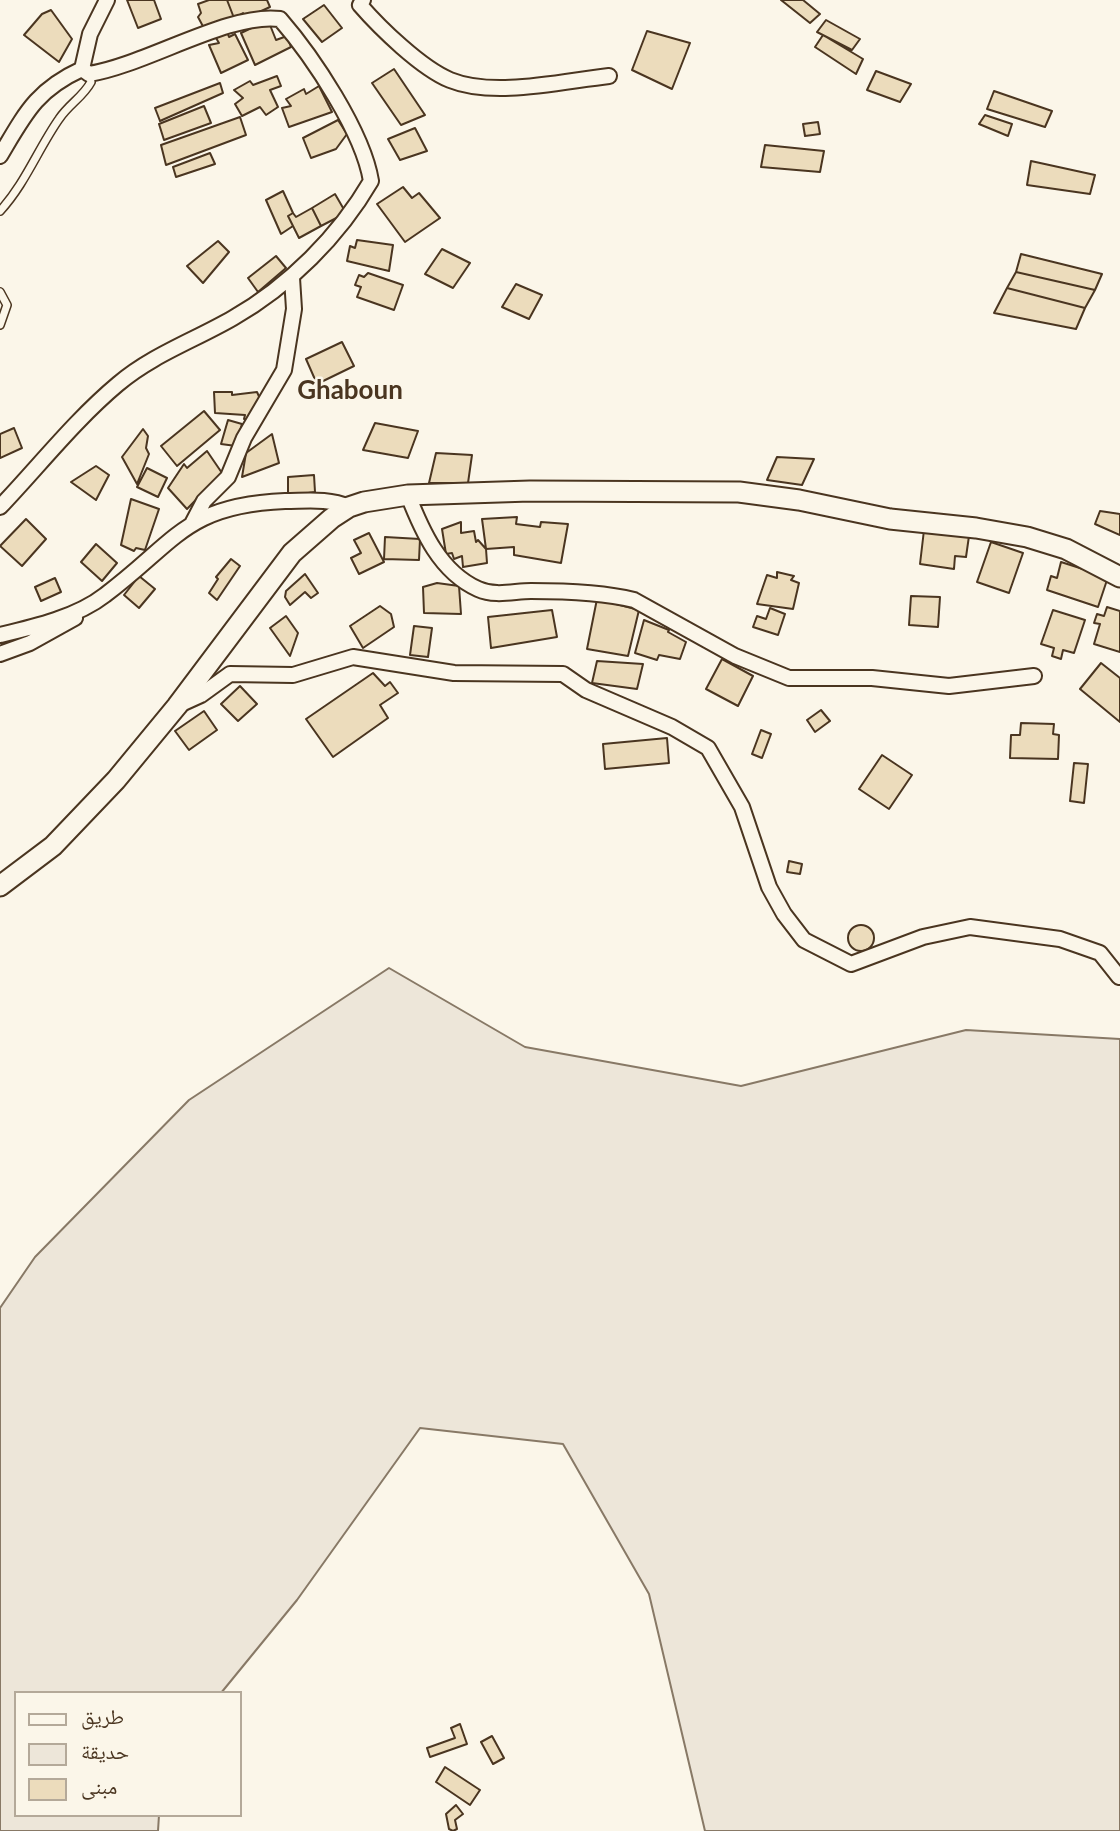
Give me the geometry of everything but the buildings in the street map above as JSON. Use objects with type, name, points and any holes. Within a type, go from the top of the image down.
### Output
[{"type":"main road","points":[[0,886],[53,846],[116,779],[177,706],[292,553],[349,507],[408,495],[579,489],[764,494],[890,520],[976,528],[1027,537],[1066,549],[1120,577]]},
{"type":"street","points":[[85,72],[90,34],[107,0]]},
{"type":"street","points":[[363,0],[360,5],[385,34],[450,79],[480,86],[525,86],[609,76]]},
{"type":"street","points":[[0,156],[22,115],[35,99],[61,79],[85,72],[124,67],[253,18],[280,19],[303,47],[362,147],[371,181],[361,199],[292,278],[234,317],[150,361],[118,384],[0,507]]},
{"type":"street","points":[[193,522],[204,501],[228,477],[244,438],[284,370],[294,309],[292,278]]},
{"type":"street","points":[[408,495],[424,537],[454,571],[478,589],[511,595],[528,590],[618,596],[634,600],[735,656],[789,678],[872,678],[949,686],[1034,676]]},
{"type":"street","points":[[0,654],[70,622],[193,522],[217,510],[273,502],[335,501],[349,507]]},
{"type":"street","points":[[0,635],[86,607]]},
{"type":"street","points":[[177,706],[201,695],[230,674],[243,671],[293,675],[353,657],[454,673],[563,674],[586,690],[673,727],[708,748],[748,819],[769,887],[784,914],[804,940],[851,964],[923,937],[970,927],[1060,939],[1100,953],[1119,977]]},
{"type":"lane","points":[[0,211],[16,192],[68,106],[85,93],[91,82],[85,72]]},
{"type":"lane","points":[[0,292],[7,304],[0,325]]},
{"type":"green space","points":[[389,968],[525,1047],[741,1086],[966,1030],[1120,1039],[1120,1831],[705,1831],[649,1594],[563,1444],[420,1428],[297,1600],[223,1691],[14,1691],[14,1817],[159,1817],[158,1831],[0,1831],[0,1308],[35,1257],[189,1100]]},
{"type":"district","name":"Ghaboun","points":[[350,391]]}]
